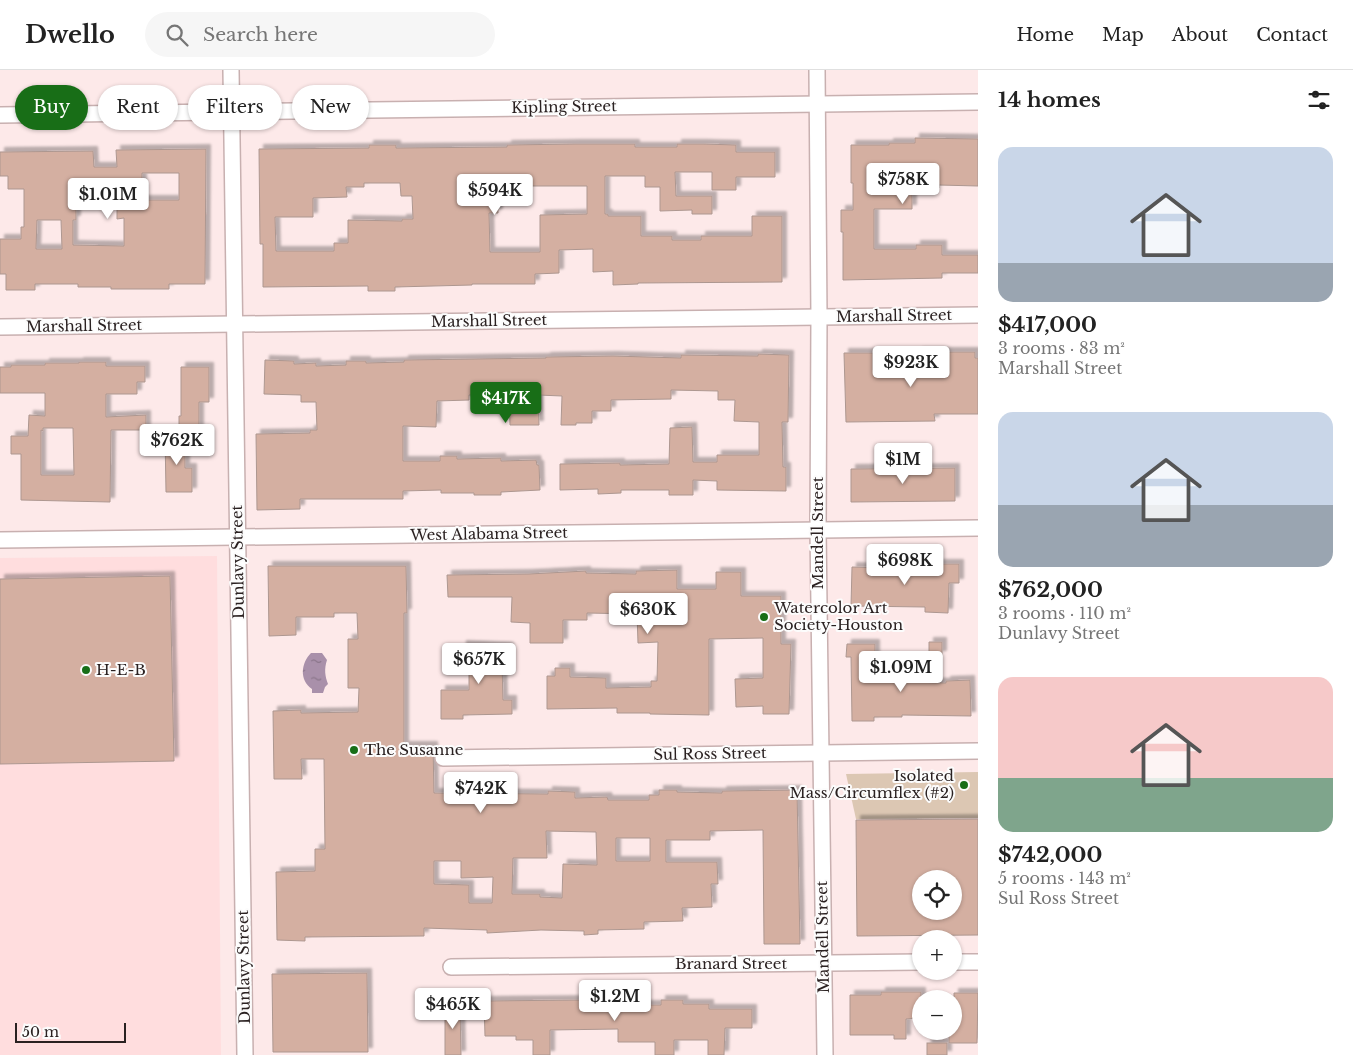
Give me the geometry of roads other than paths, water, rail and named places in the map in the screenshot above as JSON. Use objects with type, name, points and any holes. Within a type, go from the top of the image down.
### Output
[{"type":"street","name":"Dunlavy Street","points":[[231,70],[231,85]]},
{"type":"street","name":"Mandell Street","points":[[817,70],[818,530],[825,1055]]},
{"type":"street","name":"Kipling Street","points":[[282,111],[978,102]]},
{"type":"street","name":"Kipling Street","points":[[0,115],[188,113]]},
{"type":"street","name":"Dunlavy Street","points":[[231,130],[245,1055]]},
{"type":"street","name":"Marshall Street","points":[[0,327],[978,315]]},
{"type":"street","name":"West Alabama Street","points":[[0,540],[978,528]]},
{"type":"street","name":"Sul Ross Street","points":[[443,758],[978,751]]},
{"type":"street","name":"Branard Street","points":[[451,967],[912,962]]},
{"type":"street","points":[[962,962],[978,962]]},
{"type":"water","points":[[311,653],[322,653],[327,660],[325,672],[328,684],[323,693],[312,693],[312,689],[303,676],[303,666]]},
{"type":"place","name":"Watercolor Art Society-Houston","points":[[764,617]]},
{"type":"place","name":"H-E-B","points":[[86,670]]},
{"type":"place","name":"The Susanne","points":[[354,750]]},
{"type":"place","name":"Isolated Mass/Circumflex (#2)","points":[[964,785]]}]
